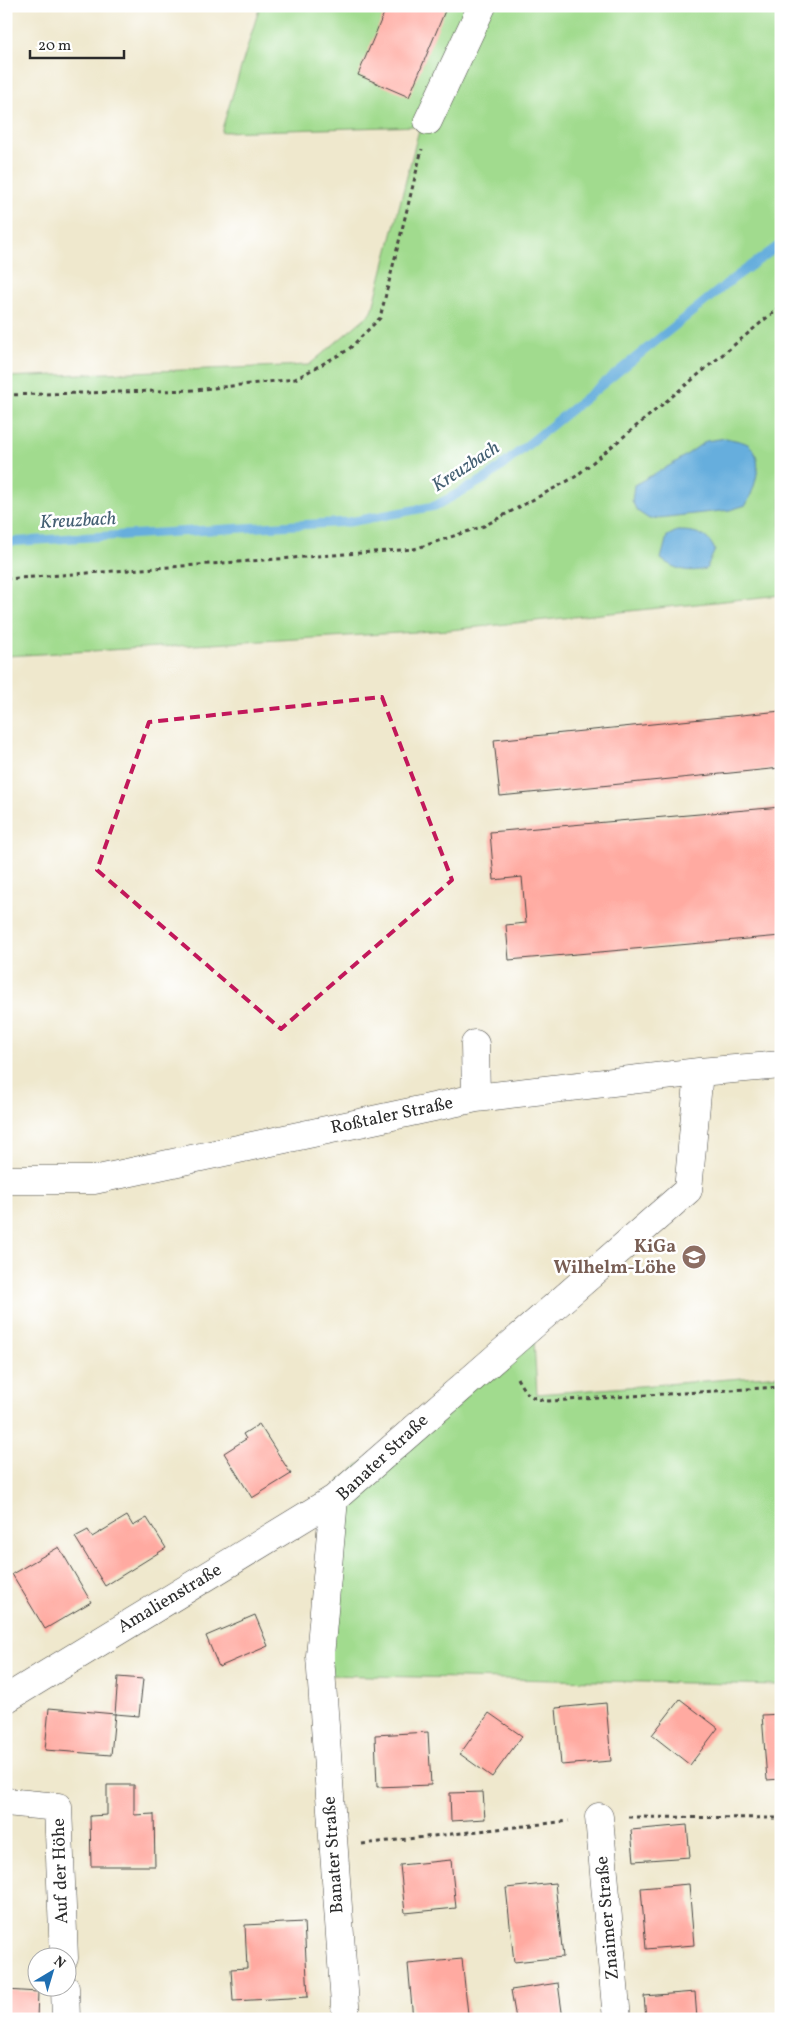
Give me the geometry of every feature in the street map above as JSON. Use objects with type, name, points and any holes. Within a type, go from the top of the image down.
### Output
[{"type":"street","points":[[428,121],[482,6]]},
{"type":"street","points":[[476,1044],[476,1098]]},
{"type":"street","name":"Roßtaler Straße","points":[[6,1180],[94,1180],[476,1098],[699,1072],[781,1065]]},
{"type":"street","name":"Banater Straße","points":[[346,2019],[320,1656],[334,1499],[688,1190],[699,1072]]},
{"type":"street","name":"Amalienstraße","points":[[6,1700],[334,1499]]},
{"type":"street","name":"Auf der Höhe","points":[[6,1802],[58,1807],[64,1948]]},
{"type":"street","name":"Znaimer Straße","points":[[599,1817],[618,2019]]},
{"type":"street","points":[[65,1998],[66,2019]]},
{"type":"path","points":[[6,395],[195,390],[295,378],[348,350],[380,318],[428,121]]},
{"type":"path","points":[[6,579],[414,549],[484,526],[575,477],[781,306]]},
{"type":"path","points":[[502,1351],[523,1390],[533,1399],[549,1401],[781,1387]]},
{"type":"path","points":[[334,1847],[599,1817],[781,1818]]},
{"type":"highlighted area","points":[[382,697],[452,880],[281,1029],[97,870],[149,722]]},
{"type":"green space","points":[[260,6],[781,6],[781,595],[450,630],[6,656],[6,377],[309,365],[372,312],[420,126],[221,132]]},
{"type":"green space","points":[[533,1323],[537,1394],[781,1375],[781,1685],[326,1675],[340,1480]]},
{"type":"water","points":[[726,438],[749,445],[757,458],[757,475],[746,505],[730,510],[649,519],[637,511],[632,501],[634,485],[676,462],[706,441]]},
{"type":"water","points":[[677,531],[700,534],[712,544],[715,550],[706,569],[682,570],[661,559],[667,536]]},
{"type":"building","points":[[387,6],[447,6],[409,97],[358,75]]},
{"type":"building","points":[[781,711],[781,768],[500,796],[494,740]]},
{"type":"building","points":[[781,807],[781,936],[509,960],[506,925],[526,923],[522,877],[494,880],[490,832]]},
{"type":"building","points":[[259,1424],[291,1474],[252,1498],[224,1453],[246,1439],[243,1434]]},
{"type":"building","points":[[127,1516],[133,1526],[147,1518],[166,1548],[105,1586],[75,1537],[88,1530],[92,1537]]},
{"type":"building","points":[[59,1547],[91,1602],[45,1629],[12,1574]]},
{"type":"building","points":[[255,1615],[268,1646],[219,1667],[206,1636]]},
{"type":"building","points":[[118,1677],[143,1679],[139,1716],[115,1714]]},
{"type":"building","points":[[680,1699],[718,1728],[690,1765],[652,1735]]},
{"type":"building","points":[[606,1703],[611,1761],[561,1765],[556,1708]]},
{"type":"building","points":[[49,1708],[115,1714],[111,1755],[45,1750]]},
{"type":"building","points":[[489,1713],[522,1736],[492,1777],[460,1754]]},
{"type":"building","points":[[781,1714],[781,1779],[767,1780],[762,1715]]},
{"type":"building","points":[[428,1732],[431,1785],[377,1787],[375,1735]]},
{"type":"building","points":[[107,1785],[134,1785],[134,1815],[154,1814],[155,1866],[91,1866],[90,1816],[107,1815]]},
{"type":"building","points":[[483,1792],[485,1819],[451,1821],[450,1793]]},
{"type":"building","points":[[687,1825],[690,1857],[634,1861],[631,1830]]},
{"type":"building","points":[[451,1860],[456,1908],[405,1913],[400,1865]]},
{"type":"building","points":[[555,1883],[563,1957],[514,1962],[506,1888]]},
{"type":"building","points":[[689,1884],[694,1945],[646,1949],[641,1888]]},
{"type":"building","points":[[304,1922],[308,1997],[233,2001],[231,1969],[247,1968],[245,1925]]},
{"type":"building","points":[[462,1959],[468,2014],[413,2019],[408,1964]]},
{"type":"building","points":[[558,1983],[563,2019],[516,2019],[511,1990]]},
{"type":"building","points":[[6,1990],[28,1991],[28,1998],[38,1998],[37,2019],[6,2019]]},
{"type":"building","points":[[695,1992],[697,2019],[646,2019],[644,1996]]},
{"type":"waterway","name":"Kreuzbach","points":[[6,542],[349,522],[435,506],[488,477],[734,278],[781,244]]},
{"type":"place","name":"KiGa Wilhelm-Löhe","points":[[694,1257]]}]
